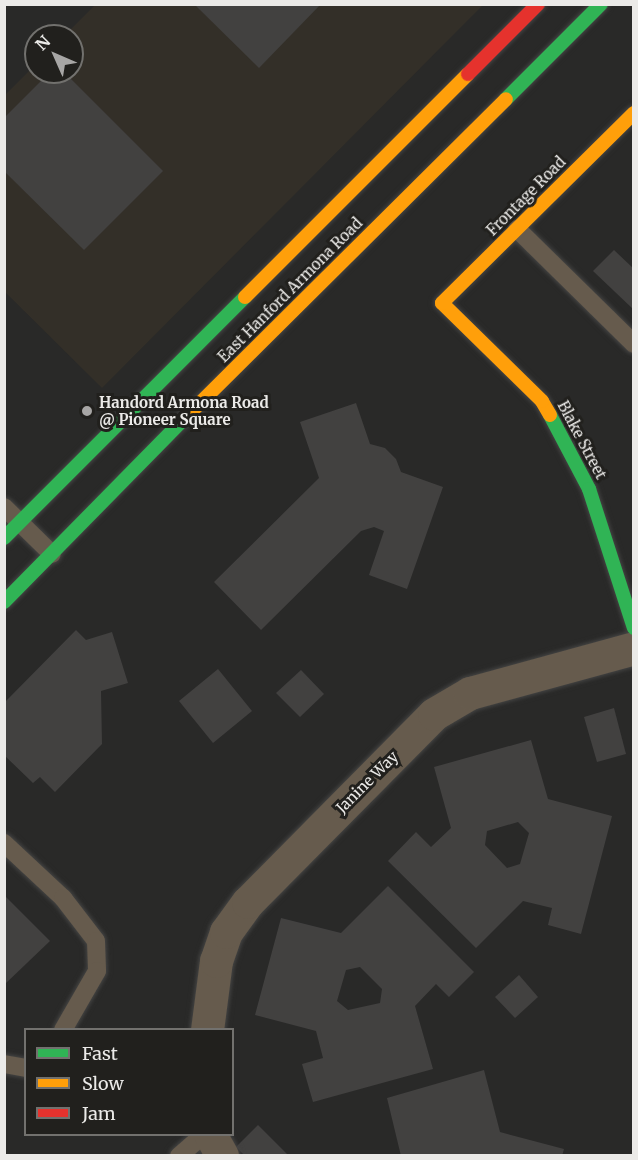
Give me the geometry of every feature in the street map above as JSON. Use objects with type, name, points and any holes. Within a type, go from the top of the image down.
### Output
[{"type":"main road","name":"East Hanford Armona Road","points":[[4,538],[537,4]]},
{"type":"main road","name":"East Hanford Armona Road","points":[[4,602],[601,4]]},
{"type":"main road","name":"Frontage Road","points":[[442,303],[633,113]]},
{"type":"main road","name":"Blake Street","points":[[442,303],[542,401],[589,489],[633,628]]},
{"type":"street","name":"Janine Way","points":[[207,1028],[216,961],[226,932],[248,902],[434,714],[470,693],[633,648]]},
{"type":"street","points":[[211,1136],[222,1155]]},
{"type":"lane","points":[[517,229],[633,344]]},
{"type":"lane","points":[[4,507],[52,554]]},
{"type":"lane","points":[[4,843],[63,898],[96,941],[97,971],[64,1028]]},
{"type":"lane","points":[[4,1064],[24,1068]]},
{"type":"lane","points":[[179,1155],[202,1136]]},
{"type":"shaded area","points":[[95,5],[483,5],[102,388],[5,292],[4,96],[24,76],[24,84],[84,84],[84,24],[76,24]]},
{"type":"building","points":[[194,4],[321,4],[259,68]]},
{"type":"building","points":[[38,84],[76,84],[163,171],[84,250],[4,171],[4,118]]},
{"type":"building","points":[[614,250],[634,269],[634,310],[593,271]]},
{"type":"building","points":[[356,403],[370,444],[385,448],[396,459],[401,472],[443,487],[407,589],[369,575],[384,531],[374,527],[361,531],[261,630],[214,582],[319,478],[300,422]]},
{"type":"building","points":[[76,630],[86,640],[112,632],[128,683],[101,691],[102,744],[55,792],[40,777],[33,783],[4,755],[4,703]]},
{"type":"building","points":[[218,669],[252,711],[213,743],[179,701]]},
{"type":"building","points":[[301,670],[324,694],[300,717],[276,693]]},
{"type":"building","points":[[614,708],[626,754],[597,762],[584,717]]},
{"type":"building","points":[[531,740],[548,799],[612,816],[581,934],[548,925],[552,908],[523,901],[476,948],[388,861],[416,832],[431,847],[451,828],[434,767]],"holes":[[[518,822],[529,833],[520,864],[507,868],[485,845],[487,831]]]},
{"type":"building","points":[[388,886],[474,972],[449,997],[436,984],[415,1006],[433,1069],[313,1102],[302,1064],[323,1058],[316,1031],[255,1015],[281,918],[341,933]],"holes":[[[360,967],[382,989],[380,1003],[348,1010],[337,1001],[346,970]]]},
{"type":"building","points":[[4,895],[50,941],[4,985]]},
{"type":"building","points":[[519,975],[538,997],[515,1018],[495,997]]},
{"type":"building","points":[[484,1070],[500,1132],[564,1149],[562,1156],[401,1156],[387,1098]]},
{"type":"building","points":[[258,1125],[289,1156],[245,1156],[236,1147]]},
{"type":"traffic: fast","points":[[506,99],[601,4]]},
{"type":"traffic: fast","points":[[4,538],[245,297]]},
{"type":"traffic: fast","points":[[4,602],[188,415]]},
{"type":"traffic: fast","points":[[550,415],[589,489],[634,628]]},
{"type":"traffic: slow","points":[[245,297],[468,74]]},
{"type":"traffic: slow","points":[[188,415],[506,99]]},
{"type":"traffic: slow","points":[[550,415],[542,401],[442,303],[634,113]]},
{"type":"traffic: jam","points":[[468,74],[538,4]]},
{"type":"place","name":"Handord Armona Road @ Pioneer Square","points":[[87,411]]}]
